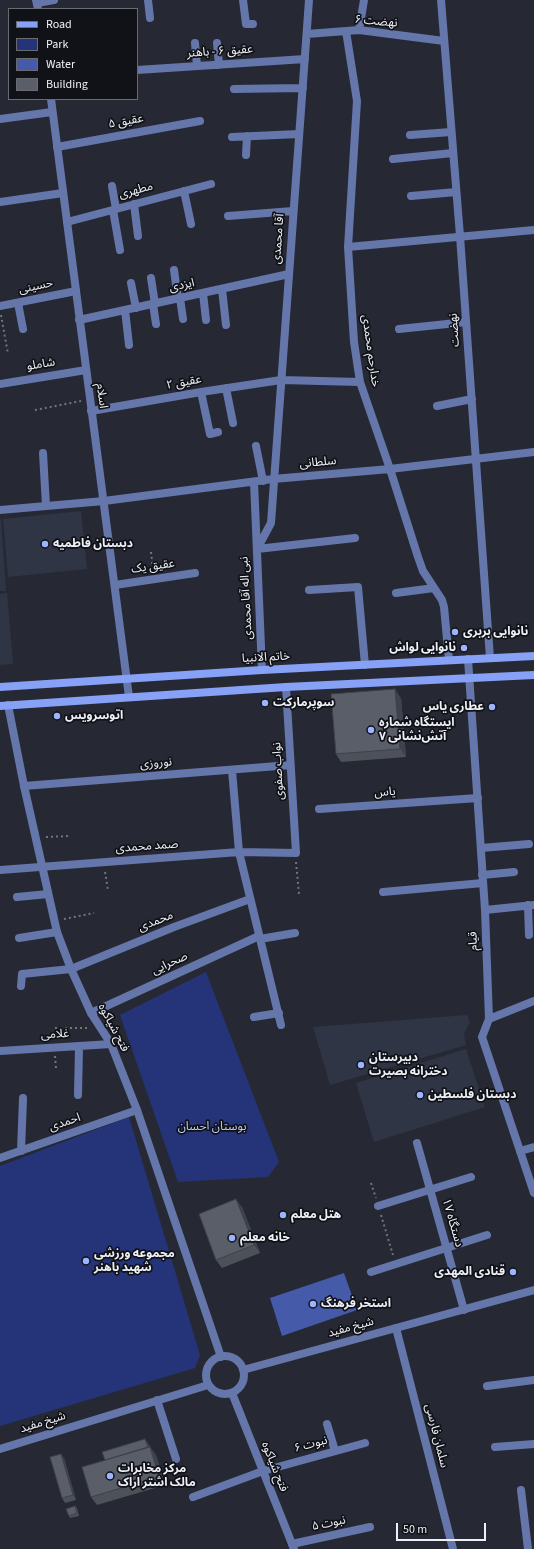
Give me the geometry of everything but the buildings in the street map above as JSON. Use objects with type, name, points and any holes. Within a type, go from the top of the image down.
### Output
[{"type":"main road","name":"خاتم الانبیا","points":[[0,687],[262,670],[534,656]]},
{"type":"main road","points":[[4,706],[286,687],[534,675]]},
{"type":"street","points":[[37,4],[54,0]]},
{"type":"street","points":[[148,0],[150,18]]},
{"type":"street","points":[[243,0],[246,24],[253,24]]},
{"type":"street","name":"آقا محمدی","points":[[273,479],[309,0]]},
{"type":"street","points":[[359,30],[364,0]]},
{"type":"street","name":"نهضت","points":[[441,0],[460,236],[490,658]]},
{"type":"street","name":"نهضت ۶","points":[[307,34],[359,30],[444,41]]},
{"type":"street","name":"خدارحم محمدی","points":[[346,31],[357,101],[348,246],[354,342],[360,382],[423,571],[442,600],[449,660]]},
{"type":"street","points":[[195,43],[197,66]]},
{"type":"street","points":[[217,43],[220,65]]},
{"type":"street","name":"عقیق ۶ - باهنر","points":[[138,70],[305,59]]},
{"type":"street","points":[[234,89],[303,88]]},
{"type":"street","name":"اسلام","points":[[50,100],[128,679],[129,697]]},
{"type":"street","points":[[0,119],[52,112]]},
{"type":"street","name":"عقیق ۵","points":[[57,147],[200,121]]},
{"type":"street","points":[[410,135],[451,132]]},
{"type":"street","points":[[232,137],[299,134]]},
{"type":"street","points":[[246,155],[247,136]]},
{"type":"street","points":[[393,159],[453,153]]},
{"type":"street","name":"مطهری","points":[[67,222],[211,184]]},
{"type":"street","points":[[112,186],[120,250]]},
{"type":"street","points":[[184,191],[191,224]]},
{"type":"street","points":[[411,196],[456,192]]},
{"type":"street","points":[[0,202],[63,193]]},
{"type":"street","points":[[134,204],[138,236]]},
{"type":"street","points":[[228,216],[293,211]]},
{"type":"street","points":[[348,246],[534,230]]},
{"type":"street","points":[[174,270],[183,319]]},
{"type":"street","name":"ایزدی","points":[[79,320],[289,274]]},
{"type":"street","points":[[151,278],[156,324]]},
{"type":"street","points":[[131,283],[136,308]]},
{"type":"street","points":[[222,289],[226,325]]},
{"type":"street","name":"حسینی","points":[[0,306],[76,291]]},
{"type":"street","points":[[203,293],[206,320]]},
{"type":"street","points":[[18,302],[23,329]]},
{"type":"street","points":[[125,310],[129,345]]},
{"type":"street","points":[[399,329],[466,322]]},
{"type":"street","name":"شاملو","points":[[0,384],[86,370]]},
{"type":"street","name":"عقیق ۲","points":[[91,411],[281,380],[360,382]]},
{"type":"street","points":[[226,388],[233,423]]},
{"type":"street","points":[[200,392],[210,434],[218,432]]},
{"type":"street","points":[[437,406],[472,399]]},
{"type":"street","points":[[256,446],[263,481]]},
{"type":"street","name":"سلطانی","points":[[0,510],[104,501],[273,479],[390,469],[534,452]]},
{"type":"street","points":[[43,453],[46,506]]},
{"type":"street","name":"نبی اله آقا محمدی","points":[[257,549],[270,523],[273,479]]},
{"type":"street","name":"نبی اله آقا محمدی","points":[[254,482],[262,670]]},
{"type":"street","points":[[257,549],[355,538]]},
{"type":"street","name":"عقیق یک","points":[[115,584],[195,573]]},
{"type":"street","points":[[309,590],[358,587],[365,665]]},
{"type":"street","points":[[396,593],[434,588]]},
{"type":"street","name":"قیام","points":[[468,659],[485,910],[489,1019],[482,1037],[534,1193]]},
{"type":"street","name":"نواب صفوی","points":[[286,687],[296,853]]},
{"type":"street","name":"فتح شیاکوه","points":[[4,706],[24,786],[41,867],[57,932],[71,969],[91,1013],[110,1044],[137,1110],[221,1357]]},
{"type":"street","name":"نوروزی","points":[[24,786],[290,765]]},
{"type":"street","points":[[232,770],[239,852],[281,1025]]},
{"type":"street","name":"یاس","points":[[319,810],[478,798]]},
{"type":"street","points":[[481,848],[529,844]]},
{"type":"street","name":"صمد محمدی","points":[[0,870],[239,852],[296,853]]},
{"type":"street","points":[[482,874],[514,872]]},
{"type":"street","points":[[383,892],[483,883]]},
{"type":"street","points":[[16,897],[48,894]]},
{"type":"street","name":"محمدی","points":[[21,986],[22,974],[71,969],[174,927],[250,899]]},
{"type":"street","points":[[485,910],[531,905],[529,935]]},
{"type":"street","points":[[19,938],[57,932]]},
{"type":"street","name":"صحرایی","points":[[91,1013],[260,938],[295,933]]},
{"type":"street","points":[[489,1019],[534,1001]]},
{"type":"street","points":[[254,1018],[278,1013]]},
{"type":"street","name":"غلامی","points":[[0,1050],[110,1044]]},
{"type":"street","points":[[78,1095],[79,1046]]},
{"type":"street","points":[[22,1150],[23,1098]]},
{"type":"street","name":"احمدی","points":[[0,1158],[137,1110]]},
{"type":"street","name":"۱۷ دستگاه","points":[[417,1143],[464,1310]]},
{"type":"street","points":[[520,1151],[534,1147]]},
{"type":"street","points":[[378,1206],[471,1177]]},
{"type":"street","points":[[370,1272],[487,1235]]},
{"type":"street","name":"شیخ مفید","points":[[243,1370],[534,1290]]},
{"type":"street","name":"سلمان فارسی","points":[[396,1328],[453,1549]]},
{"type":"street","points":[[221,1357],[230,1357],[235,1359],[243,1370],[244,1376],[240,1386],[232,1393],[216,1393],[208,1385],[206,1380],[207,1368],[215,1359],[221,1357]]},
{"type":"street","points":[[487,1386],[534,1380]]},
{"type":"street","name":"شیخ مفید","points":[[0,1449],[208,1385]]},
{"type":"street","name":"فتح شیاکوه","points":[[232,1393],[293,1546]]},
{"type":"street","points":[[157,1400],[176,1459]]},
{"type":"street","points":[[327,1424],[335,1451]]},
{"type":"street","name":"نبوت ۶","points":[[193,1497],[263,1471],[365,1443]]},
{"type":"street","points":[[496,1447],[534,1444]]},
{"type":"street","points":[[521,1490],[528,1549]]},
{"type":"street","name":"نبوت ۵","points":[[293,1546],[370,1527]]},
{"type":"path","points":[[0,310],[8,354]]},
{"type":"path","points":[[35,410],[90,399]]},
{"type":"path","points":[[151,552],[155,579]]},
{"type":"path","points":[[35,838],[71,836]]},
{"type":"path","points":[[296,853],[299,894]]},
{"type":"path","points":[[103,863],[108,890]]},
{"type":"path","points":[[54,921],[94,913]]},
{"type":"path","points":[[55,1028],[100,1028]]},
{"type":"path","points":[[371,1183],[396,1264]]},
{"type":"shaded area","name":"دبستان فاطمیه","points":[[81,511],[87,569],[8,577],[3,519]]},
{"type":"shaded area","points":[[1,519],[6,591],[0,591]]},
{"type":"shaded area","points":[[7,593],[13,664],[0,665],[0,594]]},
{"type":"shaded area","name":"دبیرستان دخترانه بصیرت","points":[[467,1015],[470,1022],[464,1034],[466,1045],[330,1085],[313,1027]]},
{"type":"shaded area","name":"دبستان فلسطین","points":[[466,1049],[485,1107],[374,1142],[356,1083]]},
{"type":"green space","name":"بوستان احسان","points":[[206,972],[279,1162],[268,1177],[178,1182],[120,1015]]},
{"type":"green space","name":"مجموعه ورزشی شهید باهنر","points":[[129,1117],[200,1355],[195,1368],[0,1426],[0,1166]]},
{"type":"water","name":"استخر فرهنگ","points":[[344,1273],[357,1310],[282,1336],[270,1298]]},
{"type":"place","name":"دبستان فاطمیه","points":[[45,544]]},
{"type":"place","name":"نانوایی بربری","points":[[455,632]]},
{"type":"place","name":"نانوایی لواش","points":[[464,648]]},
{"type":"place","name":"سوپرمارکت","points":[[265,703]]},
{"type":"place","name":"عطاری یاس","points":[[492,707]]},
{"type":"place","name":"اتوسرویس","points":[[57,716]]},
{"type":"place","name":"ایستگاه شماره ۷ آتش‌نشانی","points":[[371,730]]},
{"type":"place","name":"دبیرستان دخترانه بصیرت","points":[[361,1065]]},
{"type":"place","name":"دبستان فلسطین","points":[[420,1095]]},
{"type":"place","name":"هتل معلم","points":[[283,1215]]},
{"type":"place","name":"خانه معلم","points":[[232,1238]]},
{"type":"place","name":"مجموعه ورزشی شهید باهنر","points":[[86,1261]]},
{"type":"place","name":"قنادی المهدی","points":[[513,1272]]},
{"type":"place","name":"استخر فرهنگ","points":[[313,1304]]},
{"type":"place","name":"مرکز مخابرات مالک اشتر اراک","points":[[110,1476]]}]
